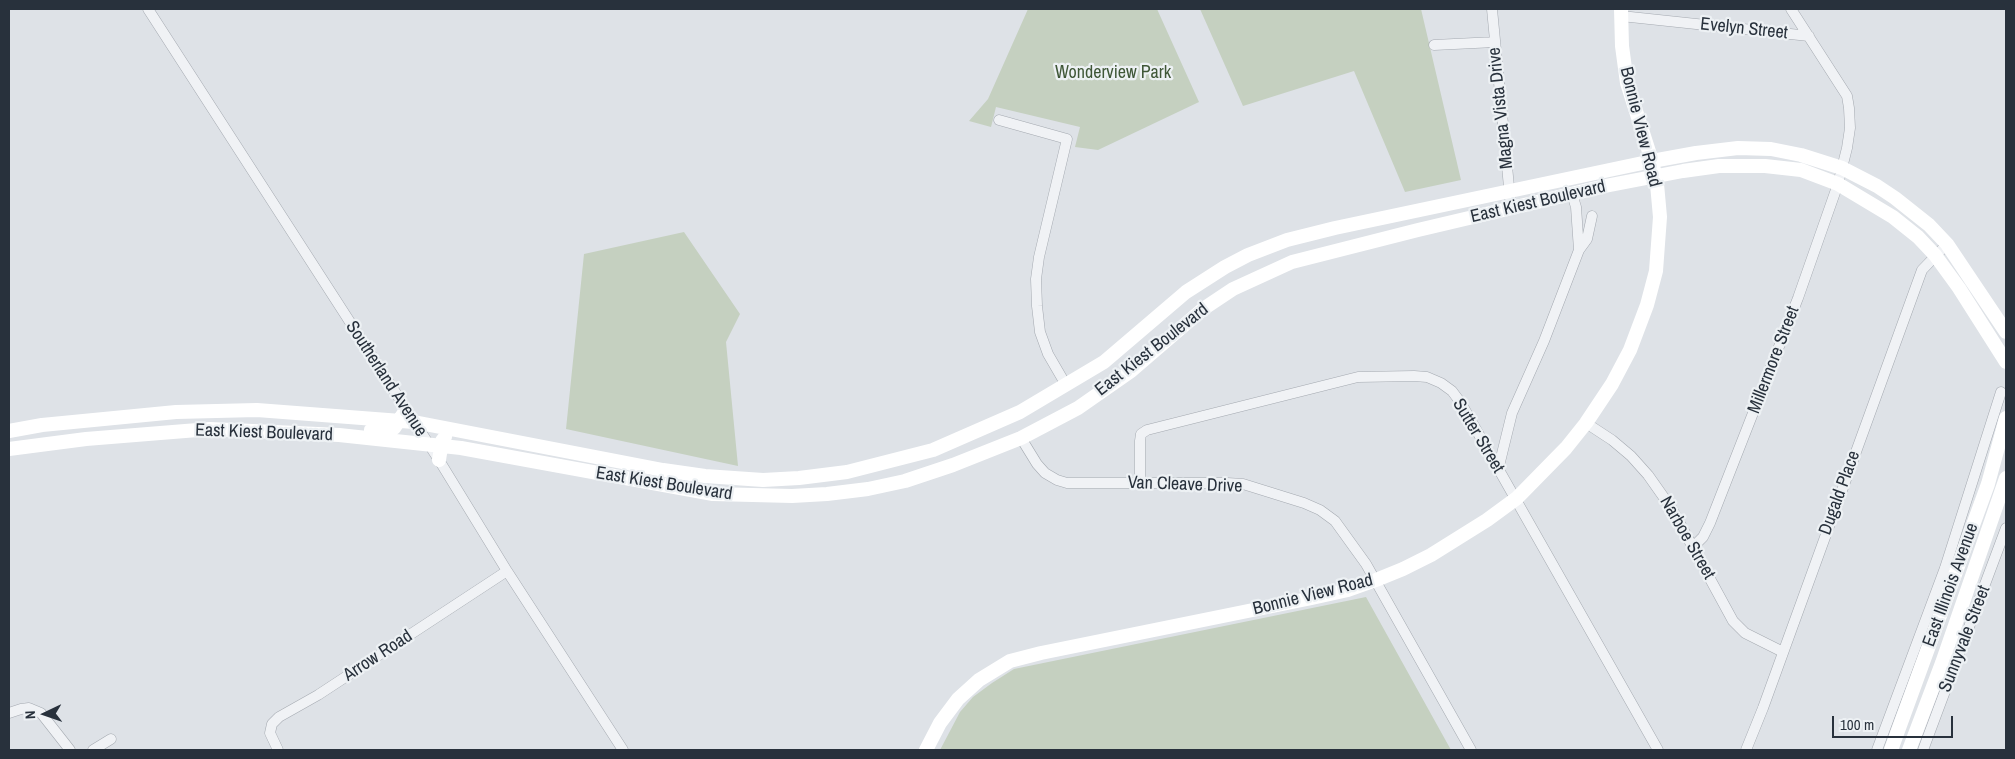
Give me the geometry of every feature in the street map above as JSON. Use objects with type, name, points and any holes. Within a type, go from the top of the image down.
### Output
[{"type":"main road","name":"Bonnie View Road","points":[[926,750],[940,723],[958,699],[979,680],[1010,661],[1041,653],[1312,598],[1376,580],[1431,555],[1462,536],[1516,498],[1566,448],[1586,423],[1612,384],[1630,350],[1652,289],[1658,253],[1660,217],[1655,176],[1627,83],[1623,62],[1621,12]]},
{"type":"main road","name":"East Kiest Boulevard","points":[[9,431],[42,425],[176,412],[257,410],[403,415],[414,422],[662,470],[705,476],[763,480],[847,472],[934,450],[1020,412],[1104,362],[1186,292],[1248,255],[1287,240],[1652,162],[1708,151],[1746,148],[1771,149],[1801,155],[1842,168],[1877,186],[1895,198],[1929,225],[1947,244],[2004,326]]},
{"type":"main road","name":"East Kiest Boulevard","points":[[9,449],[107,437],[210,429],[340,435],[435,445],[705,493],[763,496],[827,494],[905,481],[953,465],[1021,438],[1078,408],[1131,371],[1203,309],[1232,289],[1292,262],[1511,208],[1702,167],[1765,166],[1801,170],[1838,184],[1893,217],[1918,237],[1935,255],[1959,288],[2006,362]]},
{"type":"main road","points":[[340,435],[353,428],[386,432],[394,428],[403,415]]},
{"type":"main road","points":[[105,418],[107,437]]},
{"type":"main road","name":"East Illinois Avenue","points":[[1891,750],[1988,484],[2006,418]]},
{"type":"main road","points":[[42,425],[45,444]]},
{"type":"main road","points":[[439,460],[435,445],[446,436],[481,442],[500,438]]},
{"type":"main road","name":"East Illinois Avenue","points":[[1909,750],[1942,663],[2006,478]]},
{"type":"main road","points":[[763,480],[763,496]]},
{"type":"main road","points":[[1925,657],[1942,663]]},
{"type":"street","name":"Southerland Avenue","points":[[148,9],[403,415]]},
{"type":"street","name":"Magna Vista Drive","points":[[1492,9],[1511,208]]},
{"type":"street","name":"Millermore Street","points":[[1693,546],[1703,537],[1710,523],[1798,298],[1838,184],[1850,128],[1850,108],[1847,96],[1791,9]]},
{"type":"street","name":"Evelyn Street","points":[[1621,12],[1808,36]]},
{"type":"street","points":[[1434,45],[1495,42]]},
{"type":"street","points":[[1000,120],[1068,139],[1039,257],[1036,279],[1036,306],[1040,332],[1048,354],[1066,385]]},
{"type":"street","points":[[1572,194],[1576,207],[1579,250]]},
{"type":"street","points":[[1498,470],[1512,413],[1544,341],[1579,250],[1587,239],[1592,216]]},
{"type":"street","name":"Dugald Place","points":[[1746,750],[1922,270],[1947,244]]},
{"type":"street","name":"Sutter Street","points":[[1140,482],[1140,440],[1143,432],[1335,383],[1373,376],[1427,377],[1441,383],[1452,391],[1461,403],[1658,750]]},
{"type":"street","points":[[1877,750],[1945,568],[2001,392]]},
{"type":"street","name":"Southerland Avenue","points":[[414,422],[435,445]]},
{"type":"street","name":"Narboe Street","points":[[1586,423],[1612,440],[1648,474],[1672,509],[1733,621],[1745,633],[1783,652]]},
{"type":"street","name":"Van Cleave Drive","points":[[1021,438],[1037,464],[1057,480],[1068,483],[1212,482],[1243,484],[1304,503],[1320,510],[1335,521],[1376,580],[1471,750]]},
{"type":"street","points":[[439,460],[507,571],[623,750]]},
{"type":"street","name":"Sunnyvale Street","points":[[1923,750],[2006,528]]},
{"type":"street","name":"Arrow Road","points":[[278,750],[270,733],[272,724],[279,717],[318,695],[507,571]]},
{"type":"street","points":[[9,714],[28,708],[41,713],[70,750]]},
{"type":"street","points":[[93,750],[111,739]]},
{"type":"green space","name":"Wonderview Park","points":[[1028,9],[1157,9],[1199,102],[1098,150],[1075,147],[1080,127],[996,107],[991,127],[969,121],[988,99]]},
{"type":"green space","points":[[1200,9],[1421,9],[1461,180],[1405,192],[1354,71],[1243,106]]},
{"type":"green space","points":[[684,232],[740,314],[726,342],[738,466],[566,429],[584,254]]},
{"type":"green space","points":[[1366,597],[1451,750],[940,750],[960,712],[973,697],[1014,669]]}]
